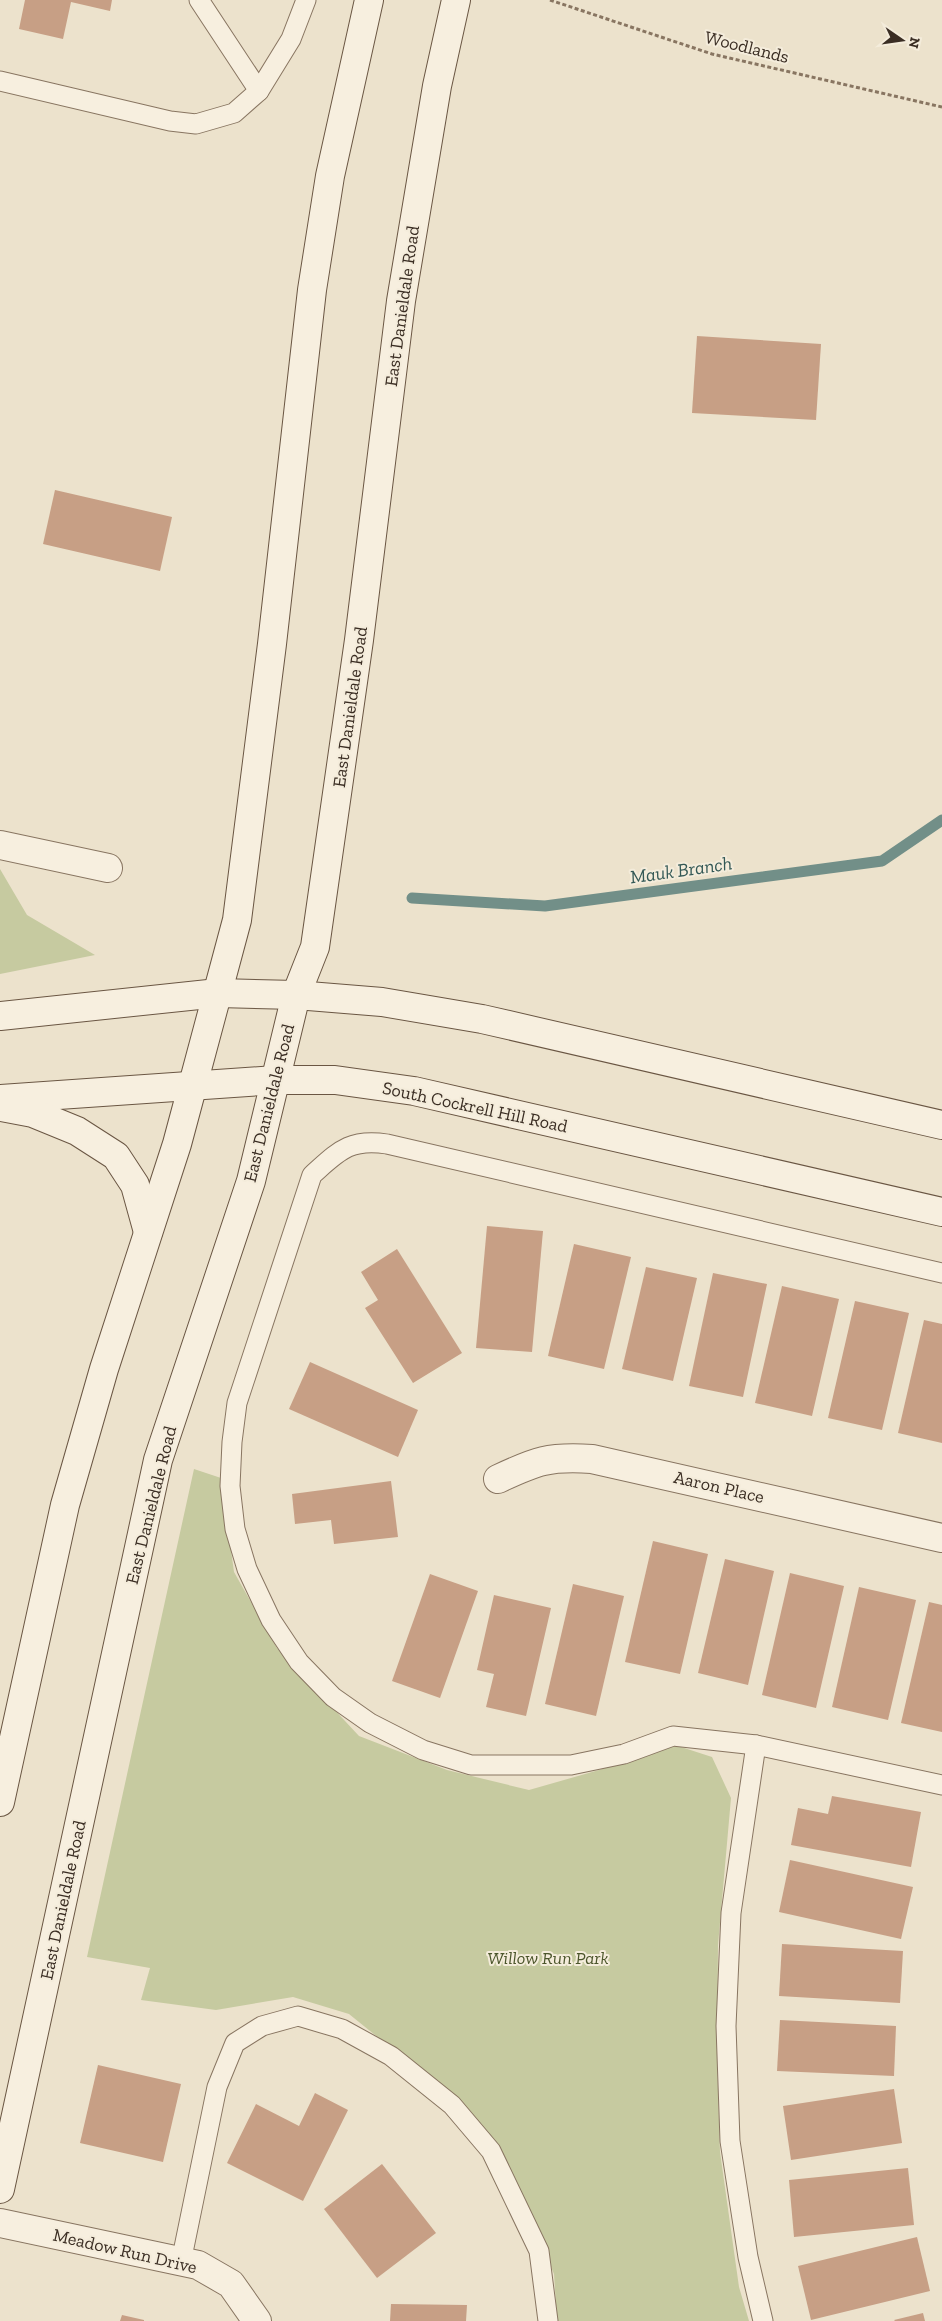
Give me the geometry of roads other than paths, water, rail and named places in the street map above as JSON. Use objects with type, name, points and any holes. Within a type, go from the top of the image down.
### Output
[{"type":"main road","points":[[0,1802],[65,1505],[104,1369],[177,1144],[237,920],[272,644],[315,271],[330,176],[369,0]]},
{"type":"main road","name":"East Danieldale Road","points":[[0,2189],[158,1460],[251,1181],[296,995],[315,947],[328,870],[359,640],[400,301],[437,86],[456,0]]},
{"type":"main road","points":[[0,845],[108,868]]},
{"type":"main road","points":[[0,1016],[218,993],[296,995],[382,1002],[482,1019],[942,1124]]},
{"type":"main road","name":"South Cockrell Hill Road","points":[[0,1099],[276,1080],[335,1080],[414,1091],[942,1212]]},
{"type":"main road","points":[[0,1106],[33,1113],[68,1128],[116,1156],[135,1185],[148,1232]]},
{"type":"main road","name":"Aaron Place","points":[[498,1479],[530,1464],[559,1457],[592,1459],[942,1538]]},
{"type":"main road","name":"Meadow Run Drive","points":[[0,2222],[198,2266],[230,2284],[257,2321]]},
{"type":"lane","points":[[199,0],[259,91]]},
{"type":"lane","points":[[0,81],[170,121],[196,124],[234,113],[259,91],[291,39],[306,0]]},
{"type":"lane","points":[[942,1273],[371,1142],[337,1152],[312,1176],[237,1403],[232,1442],[230,1486],[235,1529],[247,1569],[272,1620],[299,1662],[333,1696],[370,1724],[423,1750],[471,1765],[571,1765],[624,1754],[673,1736],[756,1745],[942,1785]]},
{"type":"lane","points":[[756,1745],[731,1913],[726,2026],[730,2141],[748,2258],[764,2321]]},
{"type":"lane","points":[[181,2262],[217,2087],[235,2043],[262,2026],[298,2016],[342,2029],[391,2056],[452,2105],[491,2151],[539,2251],[548,2321]]},
{"type":"waterway","name":"Mauk Branch","points":[[412,898],[545,906],[882,861],[942,820]]},
{"type":"park label","name":"Willow Run Park","points":[[548,1958]]}]
